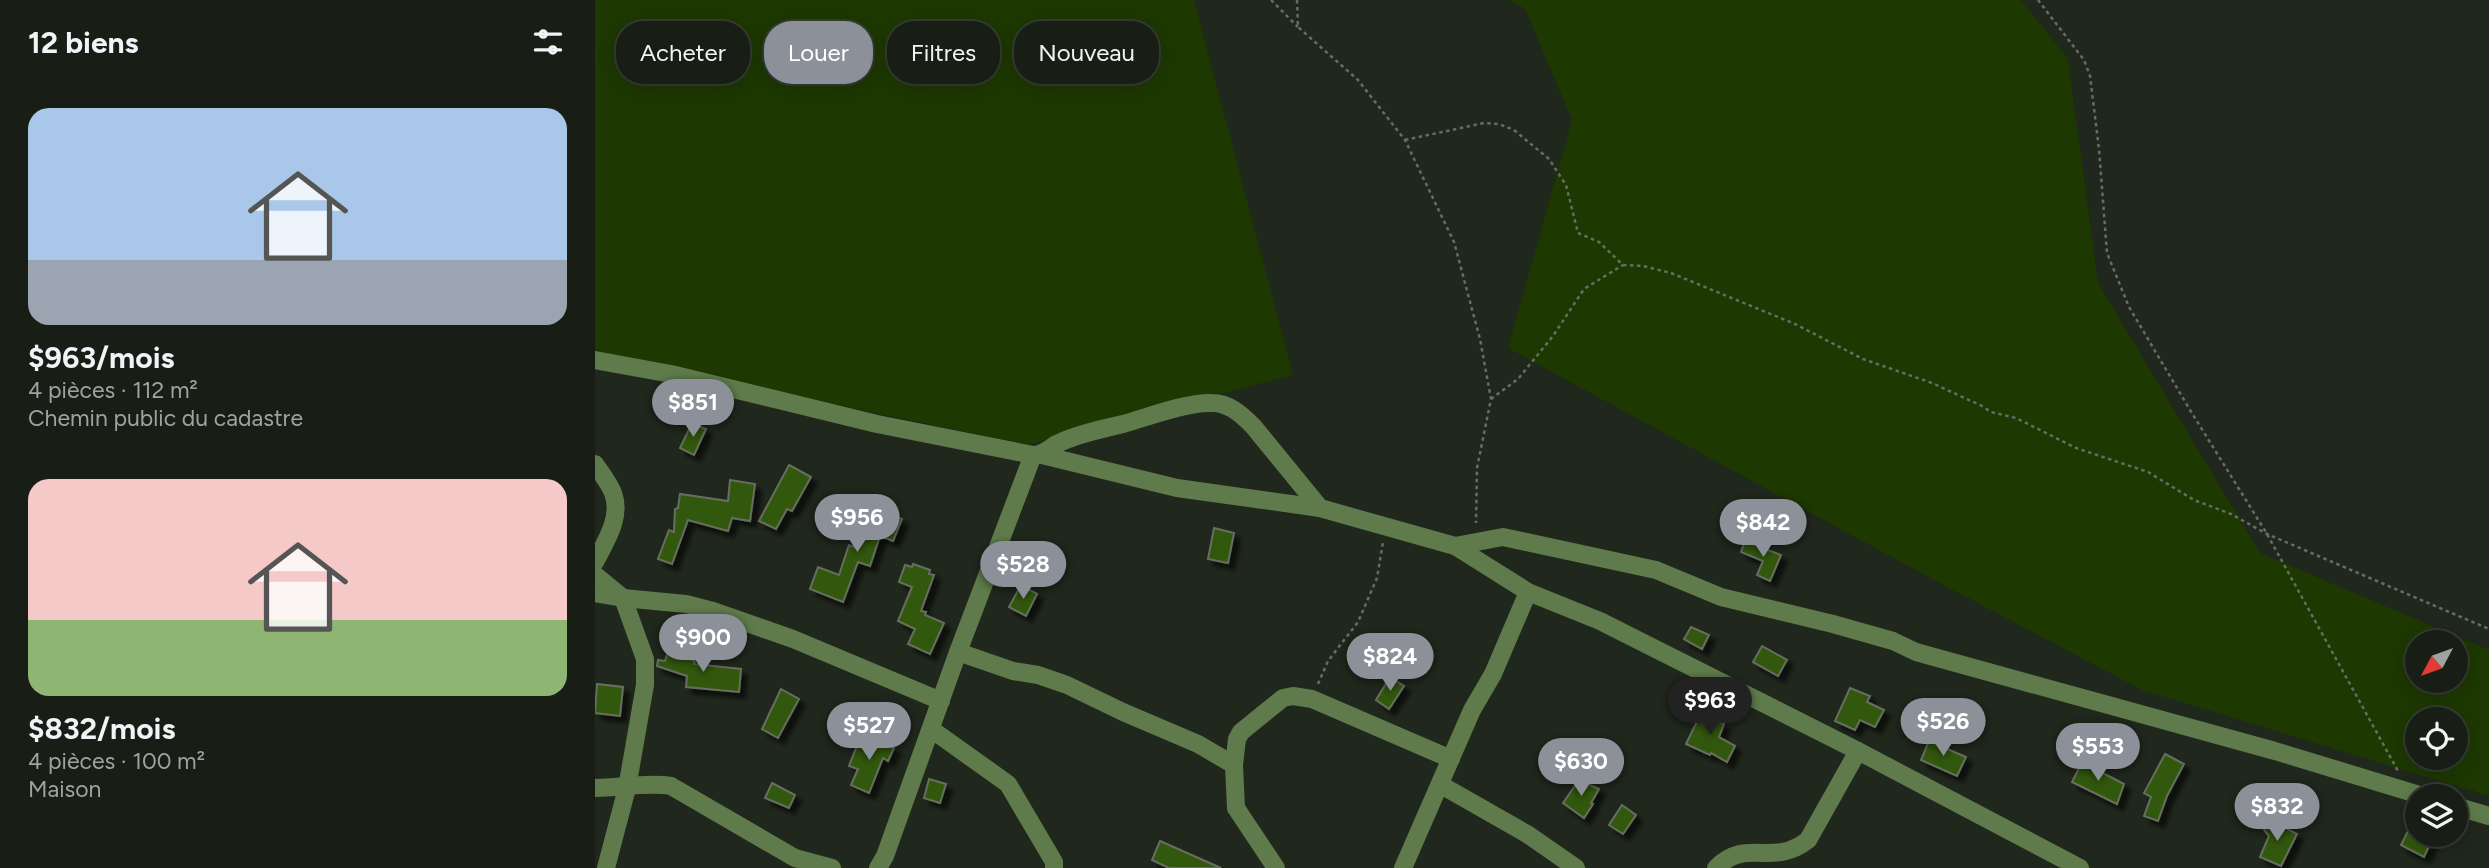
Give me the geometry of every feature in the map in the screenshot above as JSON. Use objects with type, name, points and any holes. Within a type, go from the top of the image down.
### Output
[{"type":"street","points":[[595,360],[671,374],[877,424],[1037,455],[1177,488],[1320,508],[1455,546],[1528,592],[1600,621],[1859,751],[2080,868]]},
{"type":"street","points":[[878,868],[889,845],[958,652],[1037,455],[1060,442],[1090,432],[1211,402],[1226,405],[1241,414],[1320,508]]},
{"type":"street","points":[[595,464],[613,491],[615,505],[610,533],[595,562]]},
{"type":"street","points":[[1455,546],[1503,537],[1656,570],[1721,597],[1833,624],[1893,641],[1916,652],[2275,751],[2405,790]]},
{"type":"street","points":[[595,575],[623,598],[645,659],[645,685],[627,788],[605,868]]},
{"type":"street","points":[[1403,868],[1472,710],[1493,674],[1528,592]]},
{"type":"street","points":[[595,593],[687,604],[713,611],[793,639],[941,701]]},
{"type":"street","points":[[958,652],[1013,671],[1038,675],[1067,685],[1198,744],[1234,765]]},
{"type":"street","points":[[1276,868],[1236,808],[1234,765],[1237,739],[1241,733],[1283,698],[1293,696],[1312,699],[1451,759]]},
{"type":"street","points":[[931,729],[1008,785],[1054,862],[1054,868]]},
{"type":"street","points":[[1716,868],[1724,860],[1741,853],[1782,855],[1796,851],[1808,840],[1859,751]]},
{"type":"street","points":[[595,788],[627,788],[655,783],[671,786],[795,858],[832,868]]},
{"type":"street","points":[[1441,785],[1527,834],[1576,868]]},
{"type":"street","points":[[2468,810],[2489,816]]},
{"type":"path","points":[[1271,0],[1358,80],[1405,140],[1454,242],[1480,339],[1491,399],[1477,468],[1476,541]]},
{"type":"path","points":[[1297,0],[1298,27]]},
{"type":"path","points":[[2038,0],[2084,60],[2091,76],[2107,253],[2129,307],[2267,534],[2411,784]]},
{"type":"path","points":[[1405,140],[1484,123],[1499,124],[1514,130],[1549,159],[1566,185],[1577,233],[1599,242],[1623,265]]},
{"type":"path","points":[[1491,399],[1518,379],[1553,336],[1584,289],[1623,265],[1643,266],[1671,273],[1795,324],[1863,359],[1933,383],[1982,405],[1990,412],[2016,418],[2076,448],[2148,472],[2194,500],[2231,514],[2267,534],[2489,629]]},
{"type":"path","points":[[1312,699],[1328,661],[1358,622],[1377,578],[1387,525]]},
{"type":"green space","points":[[595,0],[1194,0],[1293,375],[1027,445],[595,354]]},
{"type":"green space","points":[[1510,0],[2021,0],[2068,59],[2098,283],[2260,553],[2442,630],[2405,630],[2405,693],[2468,693],[2468,641],[2489,650],[2489,796],[2468,790],[2468,784],[2450,784],[2142,690],[1508,348],[1572,120],[1525,9]]},
{"type":"building","points":[[692,423],[706,429],[694,455],[680,448]]},
{"type":"building","points":[[789,465],[811,477],[792,511],[787,509],[776,529],[759,521]]},
{"type":"building","points":[[730,480],[755,484],[750,521],[732,518],[728,531],[688,520],[672,564],[658,559],[669,530],[674,532],[675,509],[678,508],[680,494],[728,501]]},
{"type":"building","points":[[868,509],[879,513],[880,510],[902,519],[893,541],[880,536],[870,566],[858,562],[843,602],[810,589],[818,567],[839,575],[849,545],[854,547]]},
{"type":"building","points":[[1214,528],[1234,533],[1228,563],[1208,559]]},
{"type":"building","points":[[1745,541],[1781,555],[1770,581],[1757,575],[1763,561],[1741,552]]},
{"type":"building","points":[[1034,545],[1048,549],[1043,566],[1029,562]]},
{"type":"building","points":[[913,564],[930,570],[929,574],[934,575],[921,611],[944,623],[930,654],[908,644],[915,629],[898,621],[912,587],[899,582],[905,565],[912,567]]},
{"type":"building","points":[[1021,585],[1037,594],[1026,616],[1009,607]]},
{"type":"building","points":[[1691,627],[1709,635],[1702,649],[1684,639]]},
{"type":"building","points":[[1762,646],[1787,660],[1778,676],[1753,662]]},
{"type":"building","points":[[668,652],[695,661],[694,664],[741,669],[739,692],[686,687],[687,676],[657,666],[658,660],[665,661]]},
{"type":"building","points":[[1390,677],[1404,686],[1389,709],[1376,700]]},
{"type":"building","points":[[597,684],[623,687],[620,716],[595,713]]},
{"type":"building","points":[[1850,688],[1870,696],[1867,702],[1884,710],[1875,727],[1860,720],[1855,730],[1835,721]]},
{"type":"building","points":[[781,689],[799,699],[778,738],[762,729]]},
{"type":"building","points":[[1703,709],[1715,715],[1713,719],[1724,724],[1719,737],[1735,746],[1727,762],[1686,744]]},
{"type":"building","points":[[860,738],[870,743],[872,738],[894,748],[888,761],[883,758],[869,793],[851,785],[858,769],[849,766]]},
{"type":"building","points":[[1929,741],[1966,757],[1957,776],[1921,760]]},
{"type":"building","points":[[2165,754],[2184,764],[2167,796],[2158,821],[2144,816],[2151,797],[2144,793]]},
{"type":"building","points":[[2082,762],[2124,784],[2117,804],[2072,782]]},
{"type":"building","points":[[929,779],[946,784],[940,803],[924,798]]},
{"type":"building","points":[[1579,780],[1599,789],[1584,818],[1563,803]]},
{"type":"building","points":[[772,783],[795,795],[789,808],[765,798]]},
{"type":"building","points":[[1622,805],[1636,815],[1623,834],[1609,825]]},
{"type":"building","points":[[2270,820],[2297,834],[2281,866],[2260,857],[2269,836],[2264,830]]},
{"type":"building","points":[[2405,837],[2405,847],[2429,847],[2424,857],[2401,845]]},
{"type":"building","points":[[1160,841],[1221,868],[1169,868],[1152,860]]}]
